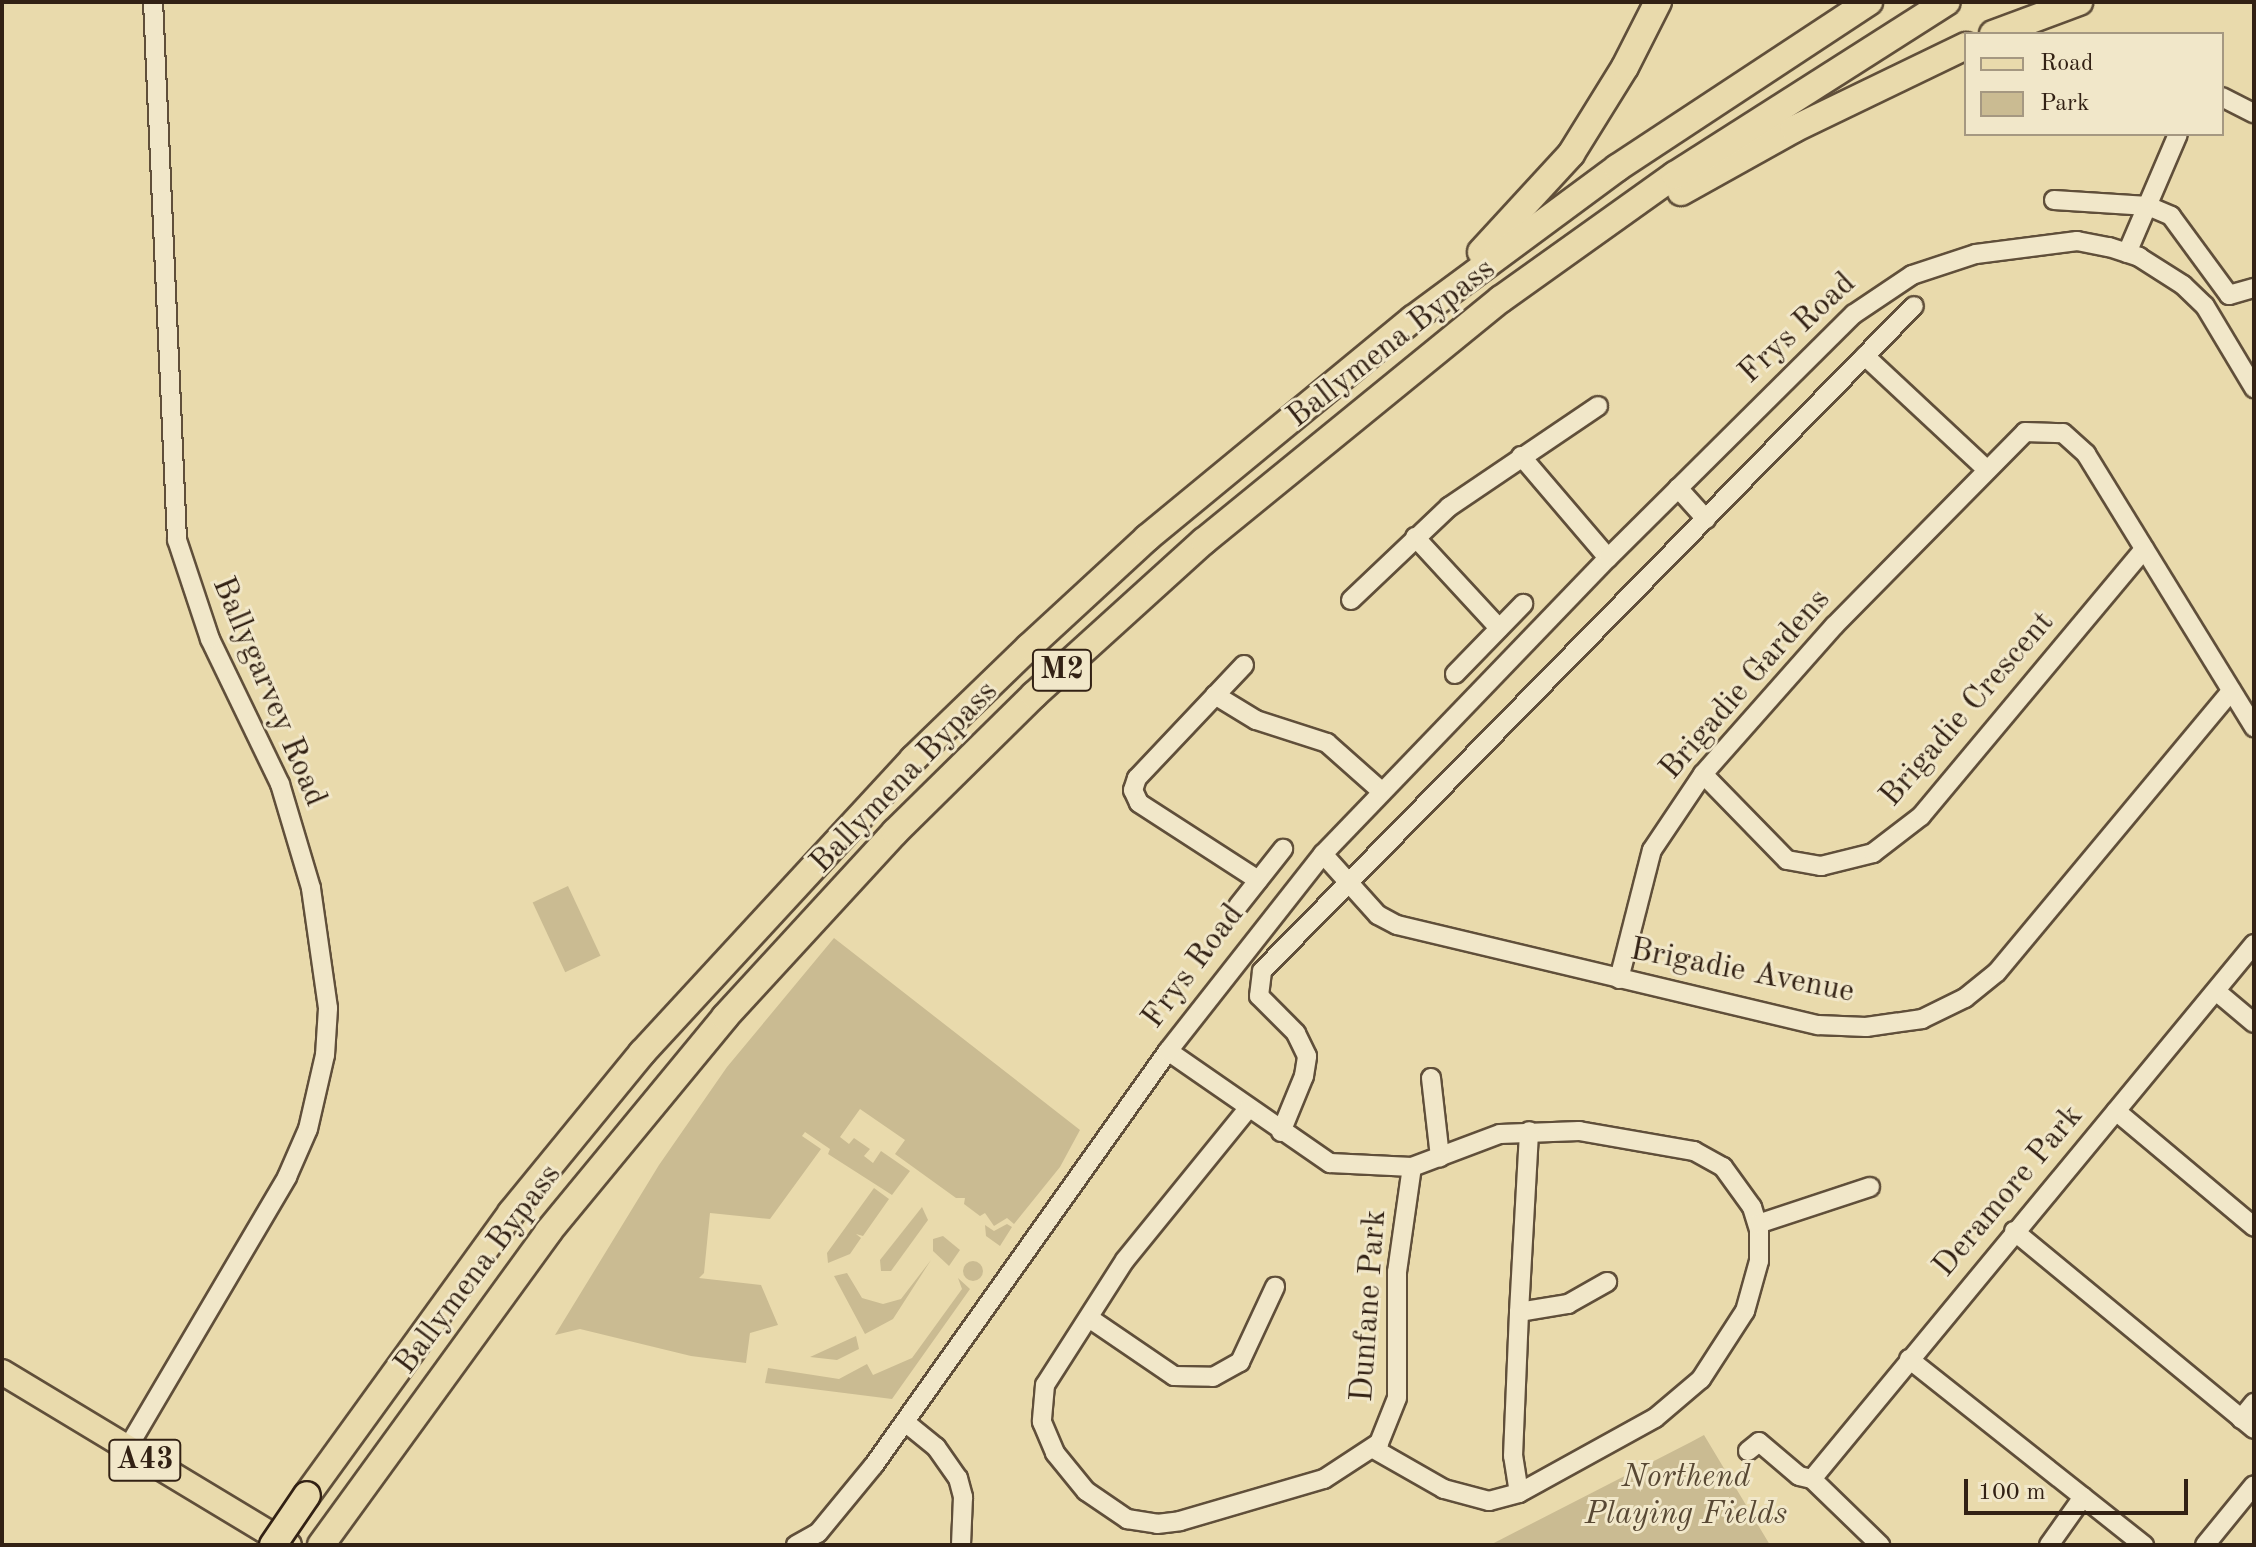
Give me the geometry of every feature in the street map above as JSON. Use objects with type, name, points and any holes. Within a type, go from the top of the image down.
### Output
[{"type":"highway","points":[[1413,319],[1571,154],[1619,78],[1658,2]]},
{"type":"highway","name":"Ballymena Bypass","points":[[273,1545],[511,1213],[642,1053],[783,896],[913,759],[1147,538],[1413,319],[1617,168],[1869,2]]},
{"type":"highway","name":"Ballymena Bypass","points":[[321,1545],[548,1232],[725,1017],[895,832],[1034,695],[1204,541],[1501,299],[1700,159],[1947,2]]},
{"type":"highway","points":[[1998,32],[2079,2]]},
{"type":"highway","points":[[1501,299],[1715,172],[1964,47]]},
{"type":"main road","name":"A43","points":[[2,1372],[289,1545]]},
{"type":"street","name":"Ballygarvey Road","points":[[127,1449],[287,1177],[312,1116],[325,1055],[328,1008],[311,888],[280,784],[210,639],[177,540],[153,2]]},
{"type":"street","points":[[2224,98],[2254,113]]},
{"type":"street","points":[[2127,253],[2177,136]]},
{"type":"street","points":[[2054,200],[2148,206],[2171,216],[2185,228],[2229,295],[2254,288]]},
{"type":"street","name":"Frys Road","points":[[796,1545],[816,1539],[905,1422],[1168,1051],[1323,854],[1608,558],[1854,314],[1912,275],[1976,254],[2032,244],[2077,241],[2127,253],[2161,269],[2205,306],[2254,388]]},
{"type":"street","name":"Frys Road","points":[[1281,1132],[1306,1073],[1306,1050],[1259,996],[1257,983],[1262,971],[1914,306]]},
{"type":"street","points":[[1865,356],[1985,468]]},
{"type":"street","points":[[1351,600],[1415,537],[1521,456],[1598,406]]},
{"type":"street","name":"Brigadie Gardens","points":[[1619,979],[1652,850],[1703,774],[1985,468],[2025,432],[2068,435],[2090,459],[2254,727]]},
{"type":"street","points":[[1521,456],[1608,558]]},
{"type":"street","points":[[1678,488],[1706,519]]},
{"type":"street","points":[[1415,537],[1499,628]]},
{"type":"street","name":"Brigadie Crescent","points":[[1703,774],[1766,844],[1791,862],[1830,865],[1873,853],[1921,816],[2144,549]]},
{"type":"street","points":[[1455,674],[1523,604]]},
{"type":"street","points":[[1244,665],[1137,778],[1134,795],[1258,880]]},
{"type":"street","name":"Brigadie Avenue","points":[[1323,854],[1347,882],[1393,923],[1818,1025],[1866,1027],[1922,1019],[1965,998],[1997,972],[2231,691]]},
{"type":"street","points":[[1215,695],[1253,719],[1327,743],[1381,791]]},
{"type":"street","points":[[1238,906],[1283,849]]},
{"type":"street","name":"Deramore Park","points":[[1812,1479],[2254,944]]},
{"type":"street","points":[[2217,992],[2254,1023]]},
{"type":"street","name":"Dunfane Park","points":[[1168,1051],[1247,1110],[1330,1163],[1412,1167],[1397,1272],[1397,1398],[1374,1449],[1324,1479],[1166,1523],[1127,1519],[1078,1484],[1055,1453],[1042,1422],[1045,1385],[1144,1234],[1247,1110]]},
{"type":"street","points":[[1431,1078],[1440,1157]]},
{"type":"street","points":[[2116,1111],[2254,1227]]},
{"type":"street","points":[[1519,1493],[1513,1456],[1529,1131]]},
{"type":"street","points":[[1374,1449],[1424,1479],[1474,1501],[1519,1493],[1655,1418],[1695,1386],[1745,1311],[1759,1261],[1758,1224],[1747,1198],[1723,1167],[1694,1151],[1579,1131],[1529,1131],[1492,1136],[1412,1167]]},
{"type":"street","points":[[1758,1224],[1870,1187]]},
{"type":"street","points":[[2014,1231],[2247,1424],[2254,1403]]},
{"type":"street","points":[[1519,1312],[1568,1304],[1607,1282]]},
{"type":"street","points":[[1089,1318],[1174,1376],[1213,1377],[1240,1362],[1275,1287]]},
{"type":"street","points":[[1909,1359],[2144,1545]]},
{"type":"street","points":[[905,1422],[936,1447],[958,1478],[961,1545]]},
{"type":"street","points":[[1748,1451],[1759,1442],[1799,1476],[1812,1479],[1880,1545]]},
{"type":"street","points":[[2205,1545],[2254,1485]]},
{"type":"street","points":[[2049,1545],[2083,1497]]},
{"type":"green space","points":[[568,886],[601,956],[565,972],[533,902]]},
{"type":"green space","points":[[834,938],[1080,1130],[1060,1167],[1014,1224],[1007,1218],[994,1226],[985,1213],[980,1216],[964,1204],[965,1198],[956,1198],[895,1154],[905,1140],[860,1109],[840,1137],[849,1144],[854,1138],[870,1149],[864,1156],[873,1163],[881,1151],[910,1171],[892,1195],[828,1154],[830,1149],[805,1132],[802,1136],[821,1149],[770,1219],[710,1213],[704,1273],[699,1278],[761,1285],[778,1325],[750,1333],[746,1363],[691,1356],[580,1329],[555,1335],[659,1165],[727,1067]]},
{"type":"green space","points":[[874,1188],[889,1199],[863,1236],[856,1234],[861,1238],[850,1254],[828,1263],[827,1253]]},
{"type":"green space","points":[[922,1207],[928,1220],[891,1271],[881,1271],[880,1260]]},
{"type":"green space","points":[[1007,1224],[1012,1227],[1000,1246],[986,1236],[985,1225],[994,1231]]},
{"type":"green space","points":[[943,1236],[960,1250],[949,1266],[933,1251],[933,1239]]},
{"type":"green space","points":[[931,1260],[893,1319],[865,1334],[834,1276],[847,1273],[862,1298],[883,1304],[901,1299]]},
{"type":"green space","points":[[969,1261],[977,1261],[983,1271],[977,1281],[969,1281],[963,1275],[963,1267]]},
{"type":"green space","points":[[958,1278],[970,1289],[892,1399],[765,1383],[768,1368],[839,1379],[867,1364],[873,1375],[912,1358],[962,1289]]},
{"type":"green space","points":[[856,1336],[859,1349],[837,1360],[810,1357]]},
{"type":"green space","name":"Northend Playing Fields","points":[[1704,1435],[1770,1545],[1490,1545],[1691,1442]]}]
